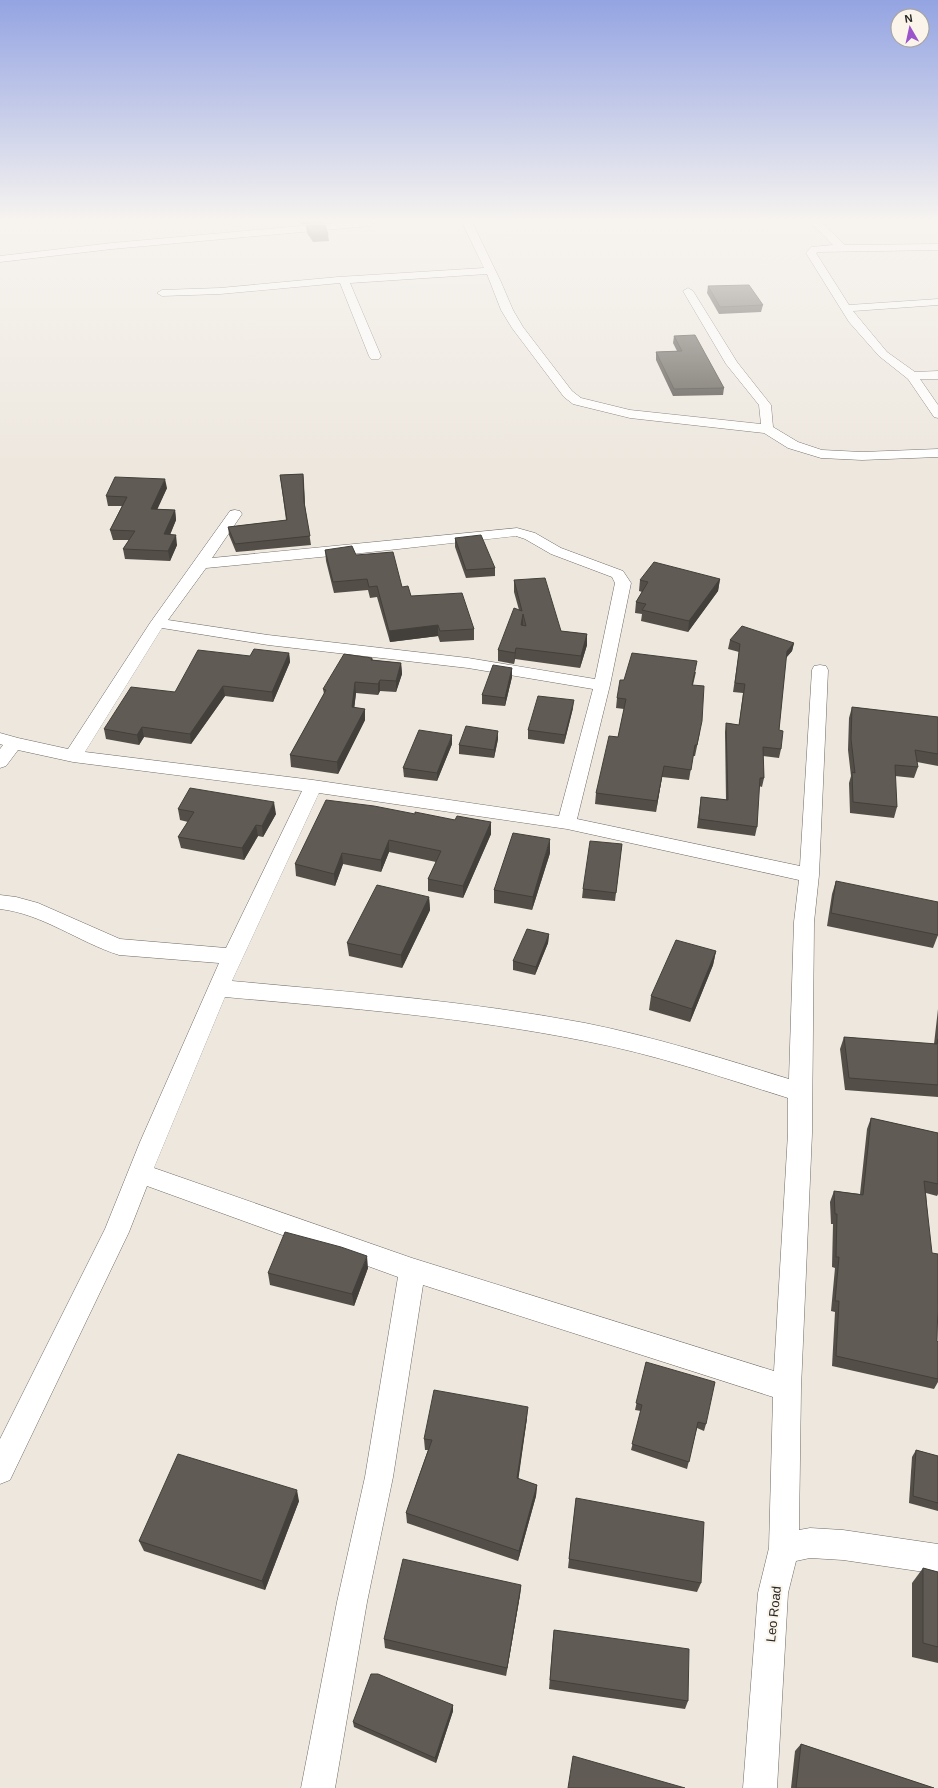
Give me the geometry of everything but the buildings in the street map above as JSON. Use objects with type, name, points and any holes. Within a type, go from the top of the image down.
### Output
[{"type":"street","points":[[354,303],[375,356]]},
{"type":"street","points":[[504,303],[518,328],[568,394],[577,401],[630,414],[767,429],[793,445],[821,454],[862,456],[938,453]]},
{"type":"street","points":[[696,303],[732,364],[765,406],[767,414],[767,429]]},
{"type":"street","points":[[843,303],[853,320],[883,354],[912,376],[938,414]]},
{"type":"street","points":[[846,308],[916,303]]},
{"type":"street","points":[[912,376],[938,375]]},
{"type":"street","points":[[73,756],[158,623],[235,514]]},
{"type":"street","points":[[201,564],[362,549],[517,532],[530,536],[556,551],[618,574],[623,583],[602,685],[567,824]]},
{"type":"street","points":[[158,623],[283,642],[468,663],[602,685]]},
{"type":"street","name":"Leo Road","points":[[760,1788],[773,1593],[784,1548],[787,1388],[800,1134],[804,922],[810,876],[820,670]]},
{"type":"street","points":[[0,762],[7,741],[73,756],[313,786],[567,824],[810,876]]},
{"type":"street","points":[[0,1470],[116,1232],[186,1060],[232,956],[313,786]]},
{"type":"street","points":[[0,902],[10,902],[35,908],[102,942],[119,947],[232,956]]},
{"type":"street","points":[[219,988],[407,1005],[585,1032],[665,1050],[800,1092]]},
{"type":"street","points":[[139,1173],[412,1270],[787,1388]]},
{"type":"street","points":[[318,1788],[352,1602],[379,1477],[412,1270]]},
{"type":"street","points":[[784,1548],[810,1543],[843,1545],[938,1559]]}]
